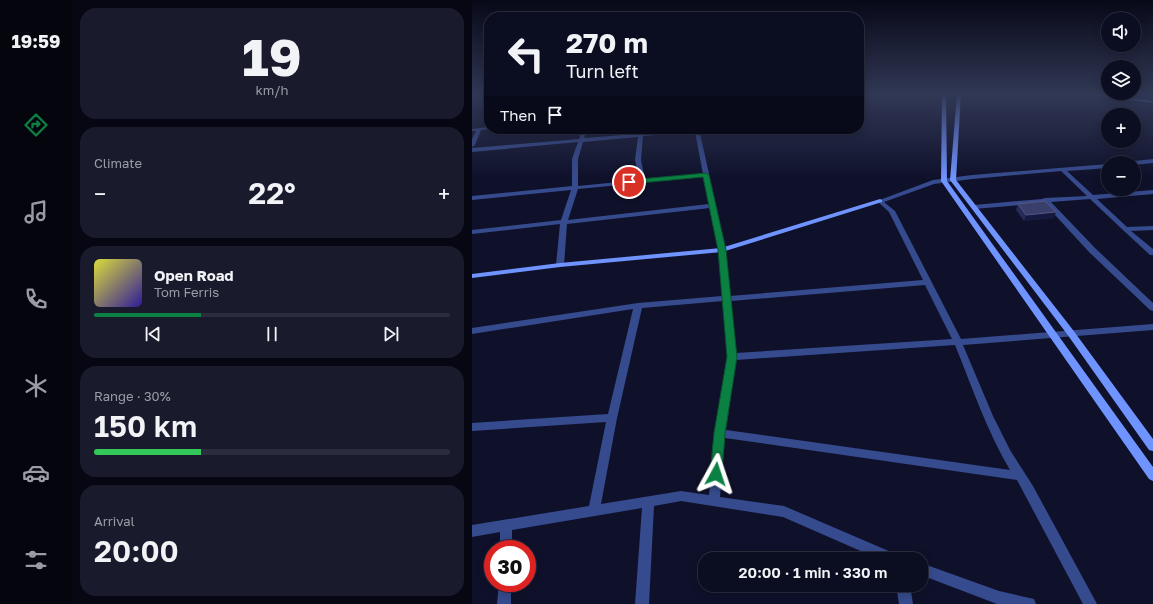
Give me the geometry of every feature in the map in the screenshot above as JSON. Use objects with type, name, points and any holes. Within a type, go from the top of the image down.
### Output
[{"type":"main road","points":[[944,122],[944,181],[1153,476]]},
{"type":"main road","points":[[957,122],[953,180],[1070,332],[1153,447]]},
{"type":"main road","points":[[472,276],[560,265],[722,250],[880,201]]},
{"type":"street","points":[[472,130],[484,128]]},
{"type":"street","points":[[472,145],[479,129]]},
{"type":"street","points":[[560,265],[565,222],[576,188],[575,159],[584,134]]},
{"type":"street","points":[[472,150],[650,134]]},
{"type":"street","points":[[698,134],[722,250],[732,357],[720,433],[714,501]]},
{"type":"street","points":[[640,135],[638,160],[642,181]]},
{"type":"street","points":[[1141,162],[1153,161]]},
{"type":"street","points":[[880,201],[933,182],[1101,167]]},
{"type":"street","points":[[1063,170],[1125,230],[1153,253]]},
{"type":"street","points":[[472,198],[706,175]]},
{"type":"street","points":[[974,207],[1153,192]]},
{"type":"street","points":[[1045,200],[1092,250],[1153,308]]},
{"type":"street","points":[[880,201],[892,211],[958,342],[988,416],[1090,604]]},
{"type":"street","points":[[472,232],[712,206]]},
{"type":"street","points":[[1125,230],[1153,228]]},
{"type":"street","points":[[472,331],[638,306],[927,282]]},
{"type":"street","points":[[594,511],[612,418],[638,306]]},
{"type":"street","points":[[732,357],[1153,327]]},
{"type":"street","points":[[472,426],[612,418]]},
{"type":"street","points":[[720,433],[1021,476]]},
{"type":"street","points":[[472,531],[681,496],[784,512],[878,552]]},
{"type":"street","points":[[642,604],[648,502]]},
{"type":"street","points":[[506,526],[506,540]]},
{"type":"street","points":[[928,572],[999,598],[1029,604]]},
{"type":"street","points":[[504,604],[505,592]]},
{"type":"street","points":[[904,592],[906,604]]},
{"type":"building","points":[[1045,201],[1056,212],[1026,215],[1018,204]]},
{"type":"route","points":[[629,182],[706,175],[722,250],[732,357],[720,433],[716,474]]}]
